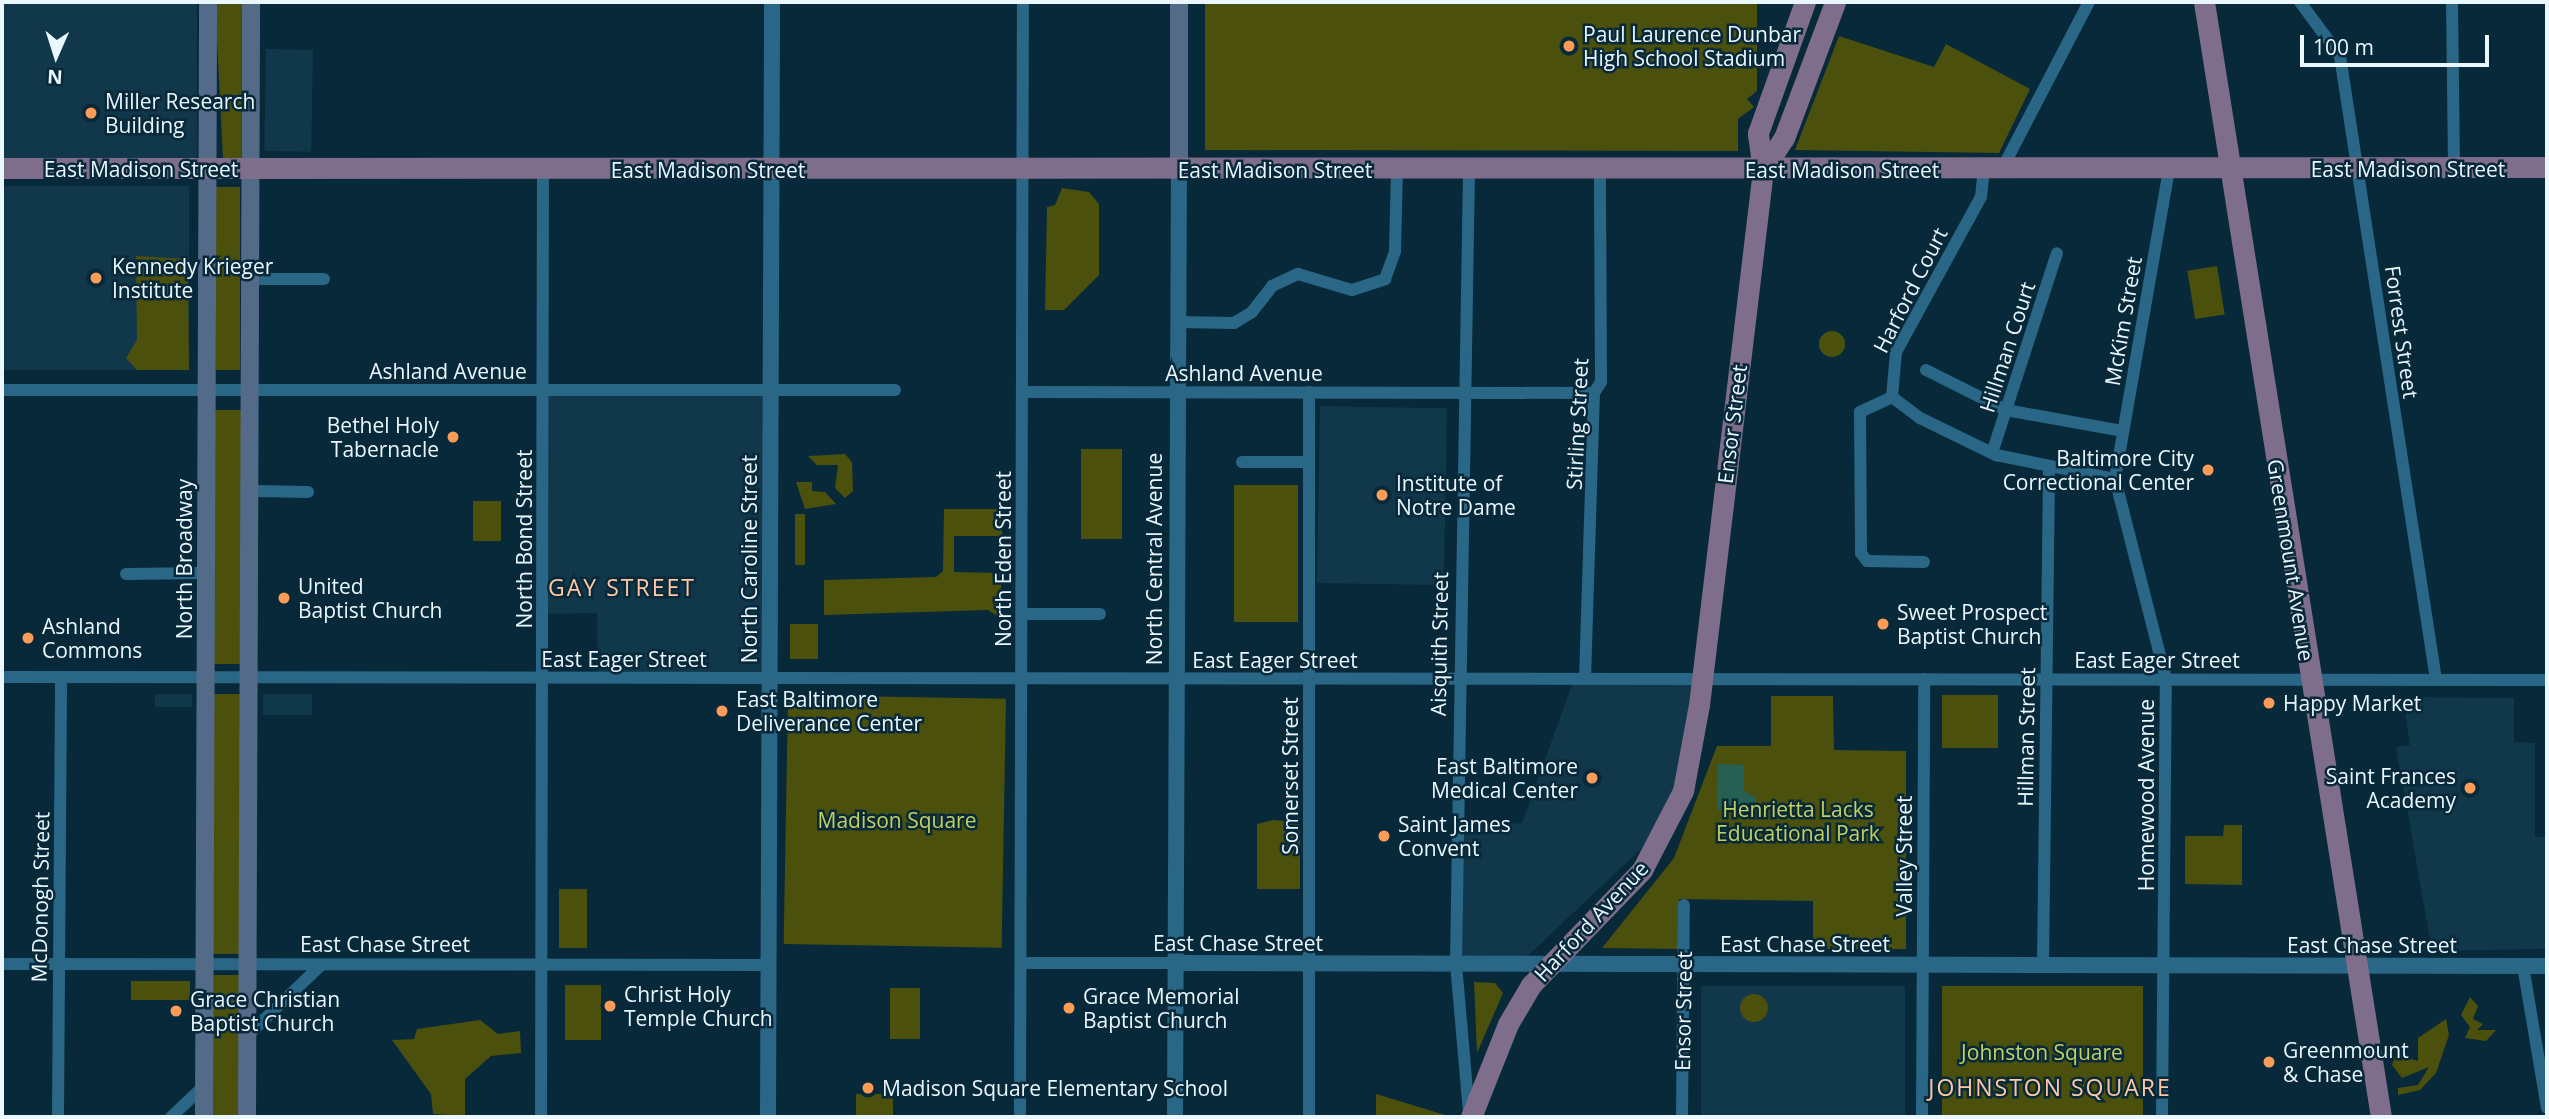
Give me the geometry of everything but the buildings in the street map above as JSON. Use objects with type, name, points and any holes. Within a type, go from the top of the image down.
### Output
[{"type":"main road","name":"North Broadway","points":[[204,1117],[208,2]]},
{"type":"main road","points":[[247,1117],[251,2]]},
{"type":"main road","name":"North Central Avenue","points":[[1178,170],[1179,2]]},
{"type":"main road","name":"Ensor Street","points":[[1701,679],[1763,170],[1758,133],[1805,2]]},
{"type":"main road","name":"Ensor Street","points":[[1763,170],[1784,138],[1835,2]]},
{"type":"main road","name":"Greenmount Avenue","points":[[2204,2],[2381,1117]]},
{"type":"main road","name":"East Madison Street","points":[[2,168],[2230,170],[2547,167]]},
{"type":"main road","name":"Harford Avenue","points":[[1470,1117],[1508,1024],[1548,964],[1619,897],[1671,823],[1688,771],[1701,679]]},
{"type":"street","name":"North Caroline Street","points":[[768,1117],[772,2]]},
{"type":"street","name":"North Eden Street","points":[[1020,1117],[1023,2]]},
{"type":"street","points":[[1993,170],[2089,2]]},
{"type":"street","name":"Forrest Street","points":[[2300,2],[2340,56],[2361,168],[2436,680]]},
{"type":"street","points":[[2452,2],[2454,169]]},
{"type":"street","name":"North Bond Street","points":[[541,1117],[543,170]]},
{"type":"street","name":"North Central Avenue","points":[[1175,1117],[1178,170]]},
{"type":"street","points":[[1178,322],[1234,323],[1252,313],[1272,286],[1298,274],[1352,290],[1385,279],[1395,251],[1397,170]]},
{"type":"street","name":"Aisquith Street","points":[[1469,170],[1457,679],[1456,964],[1470,1117]]},
{"type":"street","name":"Stirling Street","points":[[1585,679],[1594,393],[1601,382],[1600,170]]},
{"type":"street","name":"Harford Court","points":[[1892,397],[1896,352],[1981,197],[1993,170]]},
{"type":"street","name":"McKim Street","points":[[2115,479],[2169,170]]},
{"type":"street","name":"Hillman Court","points":[[1992,453],[2057,254]]},
{"type":"street","points":[[250,279],[324,279]]},
{"type":"street","points":[[1926,370],[2006,410],[2123,431]]},
{"type":"street","name":"Ashland Avenue","points":[[2,390],[895,390]]},
{"type":"street","name":"Ashland Avenue","points":[[1023,392],[1594,393]]},
{"type":"street","name":"Somerset Street","points":[[1309,392],[1309,1117]]},
{"type":"street","points":[[1924,562],[1867,561],[1861,553],[1860,412],[1892,397],[1920,418],[1992,453],[2115,479]]},
{"type":"street","points":[[1241,462],[1309,462]]},
{"type":"street","name":"Hillman Street","points":[[2043,965],[2049,467]]},
{"type":"street","name":"Homewood Avenue","points":[[2115,479],[2166,679],[2162,1117]]},
{"type":"street","points":[[249,491],[307,492]]},
{"type":"street","points":[[126,574],[206,573]]},
{"type":"street","points":[[1022,614],[1100,614]]},
{"type":"street","name":"East Eager Street","points":[[2,677],[2547,680]]},
{"type":"street","name":"McDonogh Street","points":[[58,1117],[61,677]]},
{"type":"street","name":"Valley Street","points":[[1922,1117],[1924,679]]},
{"type":"street","name":"Ensor Street","points":[[1682,1117],[1684,905]]},
{"type":"street","name":"East Chase Street","points":[[1021,963],[2547,966]]},
{"type":"street","name":"East Chase Street","points":[[2,964],[769,965]]},
{"type":"street","points":[[248,1035],[321,965]]},
{"type":"street","points":[[2523,966],[2547,1108]]},
{"type":"street","points":[[171,1117],[204,1086]]},
{"type":"shaded area","points":[[2,2],[197,2],[197,159],[2,159]]},
{"type":"shaded area","points":[[266,49],[313,50],[311,152],[264,151]]},
{"type":"shaded area","name":"Kennedy Krieger Institute","points":[[2,186],[189,186],[189,370],[2,370]]},
{"type":"shaded area","points":[[544,392],[771,394],[770,678],[598,678],[597,613],[543,614]]},
{"type":"shaded area","name":"Institute of Notre Dame","points":[[1320,406],[1447,408],[1444,585],[1317,583]]},
{"type":"shaded area","points":[[1703,677],[1664,827],[1516,967],[1454,966],[1456,827],[1522,823],[1574,679]]},
{"type":"shaded area","points":[[155,694],[192,694],[192,707],[155,707]]},
{"type":"shaded area","points":[[263,694],[312,694],[312,715],[263,715]]},
{"type":"shaded area","name":"Saint Frances Academy","points":[[2403,697],[2514,698],[2514,742],[2535,743],[2535,837],[2547,837],[2547,949],[2432,951],[2396,747],[2410,745]]},
{"type":"shaded area","points":[[1718,764],[1744,765],[1744,791],[1756,797],[1756,809],[1717,810]]},
{"type":"shaded area","points":[[1701,986],[1905,986],[1905,1117],[1701,1117]]},
{"type":"green space","points":[[215,2],[242,2],[241,158],[223,158]]},
{"type":"green space","name":"Paul Laurence Dunbar High School Stadium","points":[[1205,2],[1757,2],[1757,91],[1747,99],[1754,107],[1738,119],[1738,151],[1205,150]]},
{"type":"green space","points":[[1839,36],[1934,67],[1946,44],[2030,89],[1999,153],[1795,150]]},
{"type":"green space","points":[[216,187],[240,187],[240,370],[216,370]]},
{"type":"green space","points":[[1062,188],[1089,192],[1099,204],[1099,275],[1064,310],[1045,310],[1047,207],[1055,205]]},
{"type":"green space","points":[[136,256],[188,259],[189,370],[137,370],[126,358],[137,340]]},
{"type":"green space","points":[[2217,266],[2225,314],[2195,319],[2187,271]]},
{"type":"green space","points":[[1832,331],[1841,335],[1845,344],[1841,353],[1832,357],[1823,353],[1819,344],[1823,335]]},
{"type":"green space","points":[[214,410],[242,410],[242,664],[214,664]]},
{"type":"green space","points":[[1081,449],[1122,449],[1122,539],[1081,539]]},
{"type":"green space","points":[[845,454],[852,462],[853,491],[845,498],[835,488],[838,465],[817,465],[808,456]]},
{"type":"green space","points":[[796,482],[812,482],[812,491],[825,492],[836,504],[805,509]]},
{"type":"green space","points":[[1234,485],[1298,485],[1298,622],[1234,622]]},
{"type":"green space","points":[[473,501],[501,501],[501,541],[473,541]]},
{"type":"green space","points":[[944,509],[1002,509],[1002,536],[954,536],[954,572],[1001,573],[1001,618],[988,610],[824,615],[824,580],[936,577],[943,571]]},
{"type":"green space","points":[[795,514],[805,514],[805,565],[795,565]]},
{"type":"green space","points":[[790,624],[818,624],[818,659],[790,659]]},
{"type":"green space","points":[[213,694],[242,694],[242,954],[213,954]]},
{"type":"green space","name":"Madison Square","points":[[788,695],[1006,699],[1002,948],[784,944]]},
{"type":"green space","points":[[1942,695],[1998,695],[1998,748],[1942,748]]},
{"type":"green space","name":"Henrietta Lacks Educational Park","points":[[1771,696],[1833,696],[1834,750],[1906,751],[1906,949],[1813,949],[1813,901],[1679,899],[1679,949],[1602,948],[1674,858],[1717,746],[1771,746]]},
{"type":"green space","points":[[1273,820],[1300,822],[1300,889],[1257,889],[1257,824]]},
{"type":"green space","points":[[2224,825],[2242,825],[2242,885],[2185,884],[2185,836],[2223,836]]},
{"type":"green space","points":[[559,889],[587,889],[587,948],[559,948]]},
{"type":"green space","points":[[212,975],[240,975],[240,1117],[212,1117]]},
{"type":"green space","points":[[131,981],[190,981],[190,1000],[131,1000]]},
{"type":"green space","points":[[1474,982],[1495,983],[1503,993],[1477,1053]]},
{"type":"green space","points":[[565,985],[601,985],[601,1040],[565,1040]]},
{"type":"green space","name":"Johnston Square","points":[[1942,986],[2143,986],[2143,1117],[1942,1117]]},
{"type":"green space","points":[[890,988],[920,988],[920,1039],[890,1039]]},
{"type":"green space","points":[[1754,994],[1764,998],[1768,1008],[1764,1018],[1754,1022],[1744,1018],[1740,1008],[1744,998]]},
{"type":"green space","points":[[2470,997],[2478,1006],[2473,1019],[2483,1024],[2477,1030],[2496,1030],[2486,1041],[2465,1038],[2470,1027],[2461,1015]]},
{"type":"green space","points":[[2446,1019],[2449,1035],[2436,1073],[2420,1090],[2398,1095],[2398,1088],[2418,1085],[2429,1067],[2402,1078],[2392,1065],[2396,1054],[2418,1061],[2418,1038]]},
{"type":"green space","points":[[480,1020],[498,1034],[520,1031],[521,1053],[491,1056],[465,1079],[465,1116],[433,1114],[431,1094],[392,1040],[414,1039],[417,1029]]},
{"type":"green space","points":[[856,1094],[893,1094],[893,1117],[856,1117]]},
{"type":"green space","points":[[1376,1094],[1452,1117],[1376,1117]]},
{"type":"place","name":"Paul Laurence Dunbar High School Stadium","points":[[1569,46]]},
{"type":"place","name":"Miller Research Building","points":[[91,113]]},
{"type":"place","name":"Kennedy Krieger Institute","points":[[96,278]]},
{"type":"place","name":"Bethel Holy Tabernacle","points":[[453,437]]},
{"type":"place","name":"Baltimore City Correctional Center","points":[[2208,470]]},
{"type":"place","name":"Institute of Notre Dame","points":[[1382,495]]},
{"type":"place","name":"United Baptist Church","points":[[284,598]]},
{"type":"place","name":"Sweet Prospect Baptist Church","points":[[1883,624]]},
{"type":"place","name":"Ashland Commons","points":[[28,638]]},
{"type":"place","name":"Happy Market","points":[[2269,703]]},
{"type":"place","name":"East Baltimore Deliverance Center","points":[[722,711]]},
{"type":"place","name":"East Baltimore Medical Center","points":[[1592,778]]},
{"type":"place","name":"Saint Frances Academy","points":[[2470,788]]},
{"type":"place","name":"Saint James Convent","points":[[1384,836]]},
{"type":"place","name":"Christ Holy Temple Church","points":[[610,1006]]},
{"type":"place","name":"Grace Memorial Baptist Church","points":[[1069,1008]]},
{"type":"place","name":"Grace Christian Baptist Church","points":[[176,1011]]},
{"type":"place","name":"Greenmount & Chase","points":[[2269,1062]]},
{"type":"place","name":"Madison Square Elementary School","points":[[868,1088]]},
{"type":"district","name":"GAY STREET","points":[[622,587]]},
{"type":"district","name":"JOHNSTON SQUARE","points":[[2050,1087]]}]
